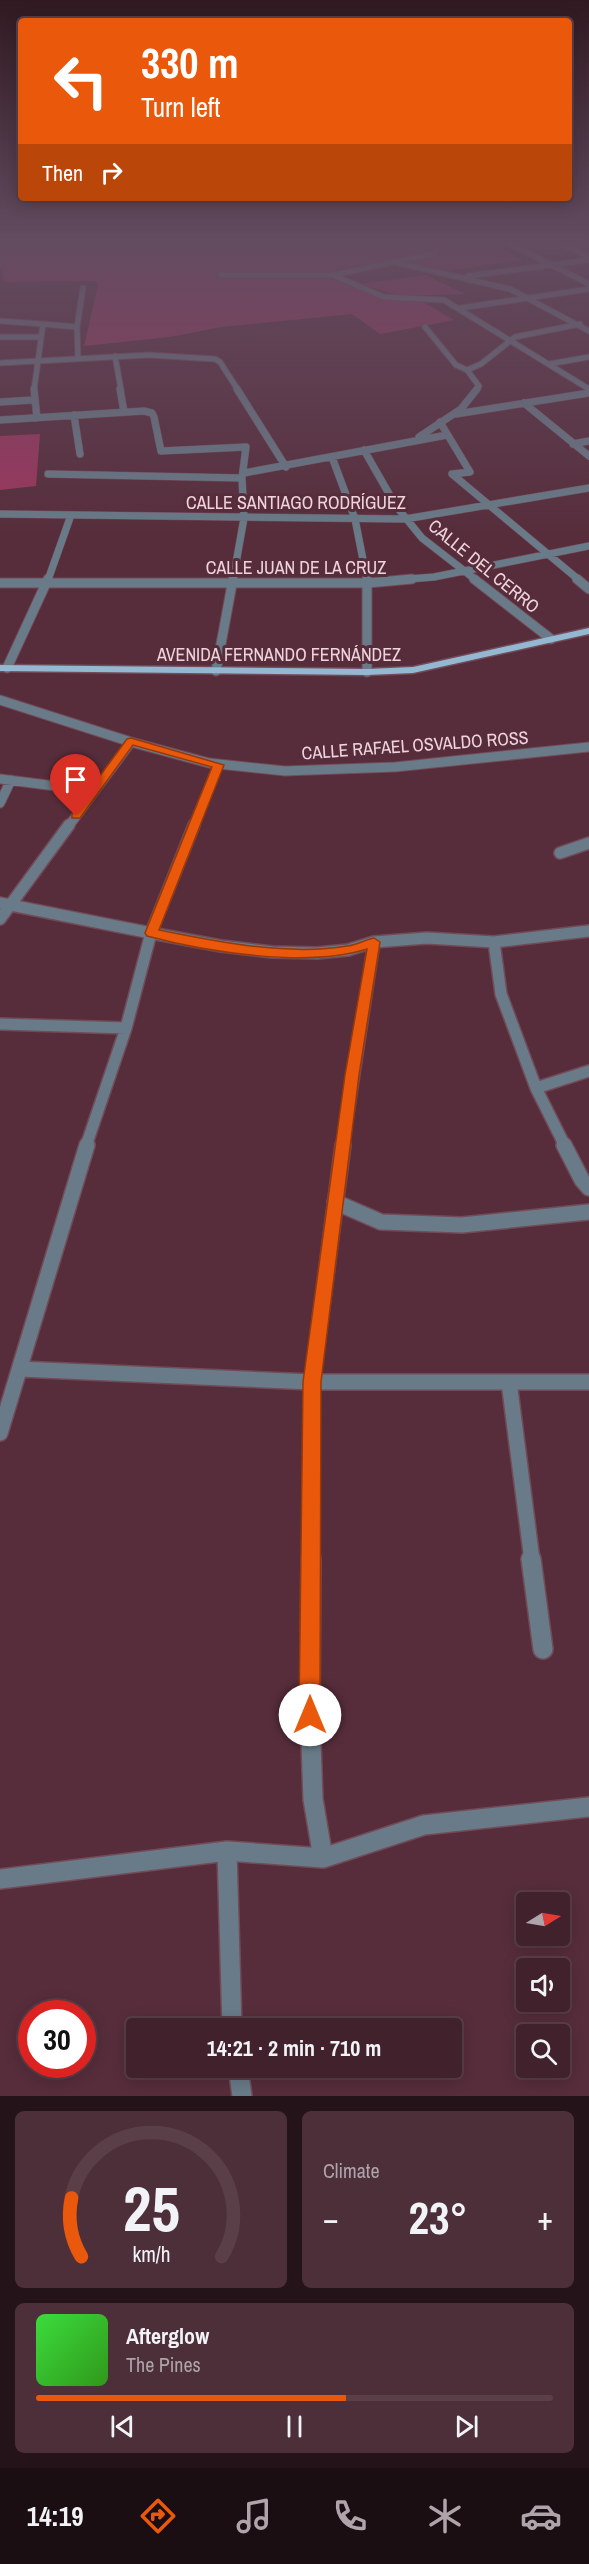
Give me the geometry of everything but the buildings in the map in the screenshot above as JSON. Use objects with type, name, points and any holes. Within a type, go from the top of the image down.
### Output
[{"type":"main road","name":"AVENIDA FERNANDO FERNÁNDEZ","points":[[4,668],[367,672],[413,670],[589,632]]},
{"type":"street","points":[[37,418],[33,400],[35,361],[39,341]]},
{"type":"street","points":[[77,341],[78,358]]},
{"type":"street","points":[[416,439],[455,414],[472,399],[479,386],[467,370],[456,365],[436,341]]},
{"type":"street","points":[[467,370],[481,364],[511,341]]},
{"type":"street","points":[[513,341],[589,391]]},
{"type":"street","points":[[0,363],[165,355],[220,362],[286,467]]},
{"type":"street","points":[[115,356],[124,412]]},
{"type":"street","points":[[549,364],[589,357]]},
{"type":"street","points":[[455,414],[589,391]]},
{"type":"street","points":[[0,402],[33,400]]},
{"type":"street","points":[[524,403],[589,456]]},
{"type":"street","points":[[0,420],[124,412],[152,413],[161,451],[246,447],[243,476],[244,518],[216,671]]},
{"type":"street","points":[[74,415],[80,454]]},
{"type":"street","points":[[440,422],[470,472],[452,474],[494,506],[589,589]]},
{"type":"street","points":[[431,429],[446,433]]},
{"type":"street","points":[[48,474],[243,476],[446,433]]},
{"type":"street","points":[[573,444],[589,441]]},
{"type":"street","name":"CALLE DEL CERRO","points":[[364,450],[405,519],[422,538],[551,639]]},
{"type":"street","points":[[332,457],[355,519],[368,583],[367,672]]},
{"type":"street","name":"CALLE SANTIAGO RODRÍGUEZ","points":[[0,514],[405,519],[494,506],[589,488]]},
{"type":"street","points":[[4,668],[47,582],[71,515]]},
{"type":"street","name":"CALLE JUAN DE LA CRUZ","points":[[0,583],[368,583],[415,580],[589,546]]},
{"type":"street","name":"CALLE RAFAEL OSVALDO ROSS","points":[[0,700],[131,742],[218,765],[285,771],[396,767],[589,747]]},
{"type":"street","points":[[0,919],[5,904],[131,742]]},
{"type":"street","points":[[0,1433],[85,1150],[126,1028],[151,933],[218,765]]},
{"type":"street","points":[[0,803],[5,779],[95,791]]},
{"type":"street","points":[[560,853],[589,843]]},
{"type":"street","points":[[5,904],[221,946],[272,952],[348,950],[374,942],[427,938],[494,942],[589,931]]},
{"type":"street","points":[[323,1858],[313,1799],[310,1715],[312,1382],[352,1075],[374,942]]},
{"type":"street","points":[[494,942],[501,994],[536,1088],[582,1180],[589,1188]]},
{"type":"street","points":[[0,1024],[126,1028]]},
{"type":"street","points":[[536,1088],[589,1071]]},
{"type":"street","points":[[335,1202],[381,1222],[462,1225],[589,1212]]},
{"type":"street","points":[[20,1369],[312,1382],[589,1382]]},
{"type":"street","points":[[509,1382],[543,1649]]},
{"type":"street","points":[[0,1879],[227,1851],[323,1858],[424,1825],[589,1807]]},
{"type":"street","points":[[227,1851],[232,2018]]},
{"type":"street","points":[[240,2078],[242,2096]]},
{"type":"shaded area","points":[[85,341],[134,341],[84,346]]},
{"type":"shaded area","points":[[40,434],[36,486],[0,490],[0,436]]},
{"type":"route","points":[[76,816],[131,742],[218,765],[151,933],[221,946],[272,952],[317,953],[348,950],[374,942],[352,1075],[312,1382],[310,1715]]}]
